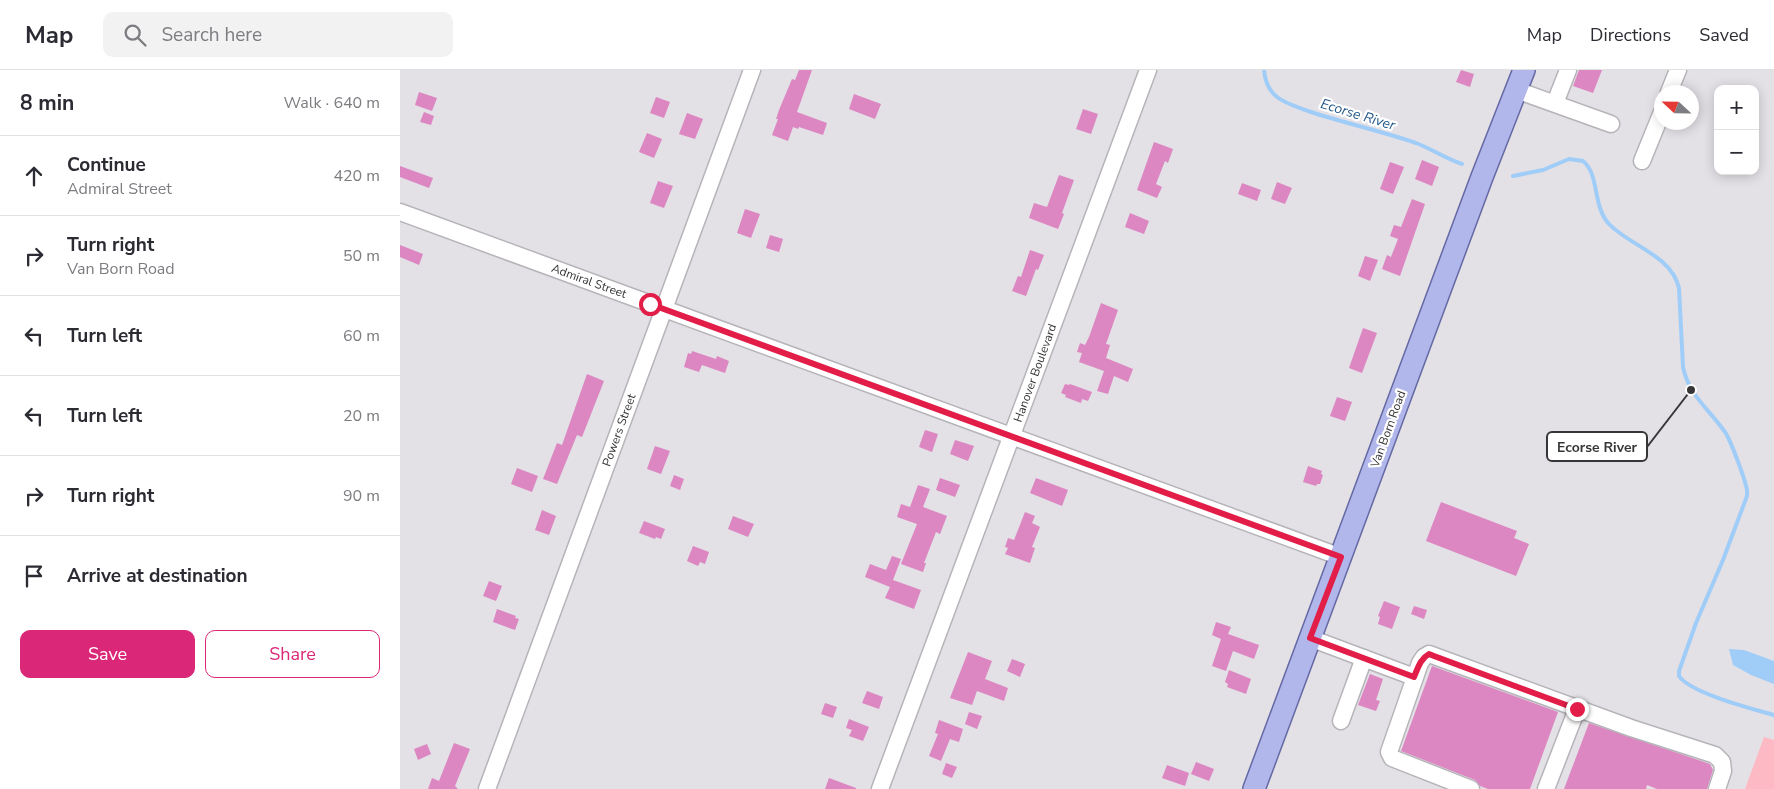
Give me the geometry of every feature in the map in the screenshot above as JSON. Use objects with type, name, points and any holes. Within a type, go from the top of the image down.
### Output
[{"type":"main road","name":"Van Born Road","points":[[1254,789],[1524,70]]},
{"type":"street","name":"Powers Street","points":[[487,789],[752,70]]},
{"type":"street","name":"Hanover Boulevard","points":[[880,789],[1148,70]]},
{"type":"street","points":[[1555,103],[1568,70]]},
{"type":"street","points":[[1672,85],[1678,70]]},
{"type":"street","points":[[1516,90],[1611,124]]},
{"type":"street","points":[[1642,161],[1655,130]]},
{"type":"street","name":"Admiral Street","points":[[400,212],[1341,557]]},
{"type":"street","points":[[1310,638],[1414,677]]},
{"type":"street","points":[[1471,789],[1392,758],[1389,752],[1414,677],[1420,663],[1429,654],[1577,709],[1715,755],[1722,762],[1723,772],[1717,789]]},
{"type":"street","points":[[1341,721],[1364,658]]},
{"type":"street","points":[[1546,789],[1577,709]]},
{"type":"shaded area","points":[[1764,737],[1774,740],[1774,789],[1745,789]]},
{"type":"water","points":[[1729,649],[1744,650],[1774,661],[1774,684],[1751,675],[1733,665]]},
{"type":"building","points":[[799,70],[812,70],[797,112],[827,123],[823,135],[799,127],[798,129],[793,127],[788,141],[772,135],[779,110],[792,79],[795,80]]},
{"type":"building","points":[[1461,70],[1474,74],[1470,87],[1456,82]]},
{"type":"building","points":[[1579,70],[1602,70],[1593,93],[1573,86]]},
{"type":"building","points":[[419,92],[437,98],[432,111],[415,105]]},
{"type":"building","points":[[854,94],[881,104],[875,119],[849,109]]},
{"type":"building","points":[[656,97],[670,102],[664,118],[650,113]]},
{"type":"building","points":[[1083,109],[1098,114],[1091,134],[1076,129]]},
{"type":"building","points":[[424,112],[434,116],[431,125],[420,122]]},
{"type":"building","points":[[687,113],[703,119],[695,139],[679,134]]},
{"type":"building","points":[[647,133],[662,139],[654,158],[639,152]]},
{"type":"building","points":[[1154,142],[1173,149],[1168,163],[1165,161],[1156,184],[1162,187],[1157,198],[1137,190]]},
{"type":"building","points":[[1422,160],[1439,167],[1432,186],[1415,179]]},
{"type":"building","points":[[1390,162],[1404,167],[1393,194],[1380,189]]},
{"type":"building","points":[[400,166],[433,178],[429,188],[400,177]]},
{"type":"building","points":[[1059,175],[1074,180],[1058,229],[1029,218],[1034,203],[1047,207]]},
{"type":"building","points":[[658,181],[673,186],[664,208],[650,203]]},
{"type":"building","points":[[1277,182],[1292,188],[1285,204],[1271,199]]},
{"type":"building","points":[[1242,183],[1261,190],[1257,201],[1238,194]]},
{"type":"building","points":[[1412,199],[1425,204],[1400,276],[1382,269],[1387,255],[1391,257],[1398,239],[1390,236],[1394,225],[1401,227]]},
{"type":"building","points":[[745,209],[760,214],[751,238],[737,233]]},
{"type":"building","points":[[1130,213],[1149,221],[1144,234],[1125,227]]},
{"type":"building","points":[[770,235],[783,239],[779,252],[766,248]]},
{"type":"building","points":[[400,245],[423,254],[419,265],[400,257]]},
{"type":"building","points":[[1030,250],[1044,255],[1038,270],[1036,269],[1026,296],[1012,291],[1018,276],[1021,277]]},
{"type":"building","points":[[1365,256],[1378,260],[1370,281],[1358,276]]},
{"type":"building","points":[[1101,303],[1118,310],[1106,344],[1110,345],[1106,358],[1133,369],[1128,382],[1114,376],[1108,394],[1097,391],[1104,371],[1079,362],[1082,353],[1077,352],[1080,343],[1085,345],[1089,337]]},
{"type":"building","points":[[1363,328],[1377,333],[1362,373],[1349,368]]},
{"type":"building","points":[[692,351],[716,359],[717,356],[729,361],[725,373],[702,365],[699,372],[684,367],[688,353],[691,354]]},
{"type":"building","points":[[587,374],[604,381],[582,437],[577,435],[557,484],[543,479],[557,443],[562,445]]},
{"type":"building","points":[[1065,384],[1092,392],[1088,401],[1082,399],[1081,403],[1065,397],[1066,395],[1061,393]]},
{"type":"building","points":[[1337,397],[1352,402],[1345,421],[1330,416]]},
{"type":"building","points":[[925,430],[938,434],[932,452],[919,447]]},
{"type":"building","points":[[955,440],[974,446],[968,461],[950,454]]},
{"type":"building","points":[[655,446],[670,451],[661,474],[647,469]]},
{"type":"building","points":[[1308,466],[1322,471],[1321,474],[1323,475],[1320,484],[1316,486],[1303,482]]},
{"type":"building","points":[[517,468],[538,476],[532,492],[511,484]]},
{"type":"building","points":[[674,475],[684,479],[680,490],[670,486]]},
{"type":"building","points":[[940,478],[960,485],[955,497],[936,490]]},
{"type":"building","points":[[1036,478],[1068,490],[1062,506],[1030,493]]},
{"type":"building","points":[[918,485],[930,489],[923,507],[947,516],[940,534],[936,532],[924,563],[926,563],[923,572],[901,564],[917,524],[897,517],[901,504],[910,507]]},
{"type":"building","points":[[1441,502],[1517,531],[1514,538],[1529,544],[1516,576],[1426,541]]},
{"type":"building","points":[[542,510],[556,516],[549,535],[535,530]]},
{"type":"building","points":[[1025,512],[1035,516],[1032,523],[1040,527],[1032,547],[1035,548],[1030,563],[1005,554],[1008,548],[1005,547],[1008,538],[1014,540]]},
{"type":"building","points":[[733,516],[754,524],[748,537],[728,529]]},
{"type":"building","points":[[644,521],[665,529],[661,539],[656,537],[655,539],[639,533]]},
{"type":"building","points":[[693,546],[709,552],[705,564],[700,562],[698,566],[687,561]]},
{"type":"building","points":[[892,556],[901,559],[893,580],[921,590],[914,609],[885,598],[890,587],[865,577],[870,564],[886,570]]},
{"type":"building","points":[[489,581],[502,586],[496,601],[483,596]]},
{"type":"building","points":[[1384,601],[1400,607],[1392,629],[1378,624],[1380,617],[1378,616]]},
{"type":"building","points":[[1414,606],[1427,610],[1424,619],[1411,614]]},
{"type":"building","points":[[497,609],[519,619],[515,630],[493,622]]},
{"type":"building","points":[[1216,622],[1231,627],[1228,634],[1259,645],[1254,659],[1233,651],[1226,671],[1212,666],[1221,639],[1212,635]]},
{"type":"building","points":[[968,652],[992,661],[985,679],[1008,688],[1004,701],[977,691],[972,705],[950,698]]},
{"type":"building","points":[[1012,659],[1025,664],[1020,677],[1007,671]]},
{"type":"building","points":[[1432,666],[1558,712],[1530,789],[1488,789],[1480,786],[1475,780],[1401,751]]},
{"type":"building","points":[[1229,670],[1251,679],[1246,694],[1227,687],[1228,684],[1225,682]]},
{"type":"building","points":[[1370,674],[1383,679],[1376,700],[1380,701],[1376,711],[1358,705]]},
{"type":"building","points":[[867,691],[883,697],[879,709],[862,703]]},
{"type":"building","points":[[825,703],[837,707],[833,718],[821,714]]},
{"type":"building","points":[[969,712],[982,716],[977,729],[965,724]]},
{"type":"building","points":[[849,719],[869,727],[863,741],[849,736],[852,730],[846,728]]},
{"type":"building","points":[[939,720],[963,729],[959,742],[950,739],[941,761],[929,756],[938,734],[935,733]]},
{"type":"building","points":[[1589,723],[1710,764],[1713,770],[1707,789],[1657,789],[1647,785],[1646,789],[1564,789]]},
{"type":"building","points":[[454,743],[470,749],[455,786],[458,789],[428,789],[432,778],[439,781]]},
{"type":"building","points":[[427,744],[431,754],[418,760],[414,749]]},
{"type":"building","points":[[1196,762],[1214,769],[1209,781],[1191,774]]},
{"type":"building","points":[[946,763],[957,767],[952,778],[942,774]]},
{"type":"building","points":[[1167,765],[1189,773],[1185,786],[1162,778]]},
{"type":"building","points":[[829,778],[856,788],[856,789],[825,789]]},
{"type":"waterway","name":"Ecorse River","points":[[1264,70],[1266,82],[1271,91],[1288,103],[1308,111],[1416,143],[1462,164]]},
{"type":"waterway","name":"Ecorse River","points":[[1513,176],[1543,170],[1569,159],[1583,161],[1592,174],[1600,209],[1609,224],[1659,259],[1675,277],[1679,288],[1683,367],[1686,377],[1700,402],[1728,437],[1738,460],[1747,490],[1747,496],[1723,560],[1696,623],[1679,671],[1679,676],[1685,682],[1708,694],[1774,715]]},
{"type":"place","name":"Ecorse River","points":[[1691,390]]},
{"type":"route","points":[[650,304],[1341,557],[1310,638],[1414,677],[1420,663],[1429,654],[1577,709]]}]
